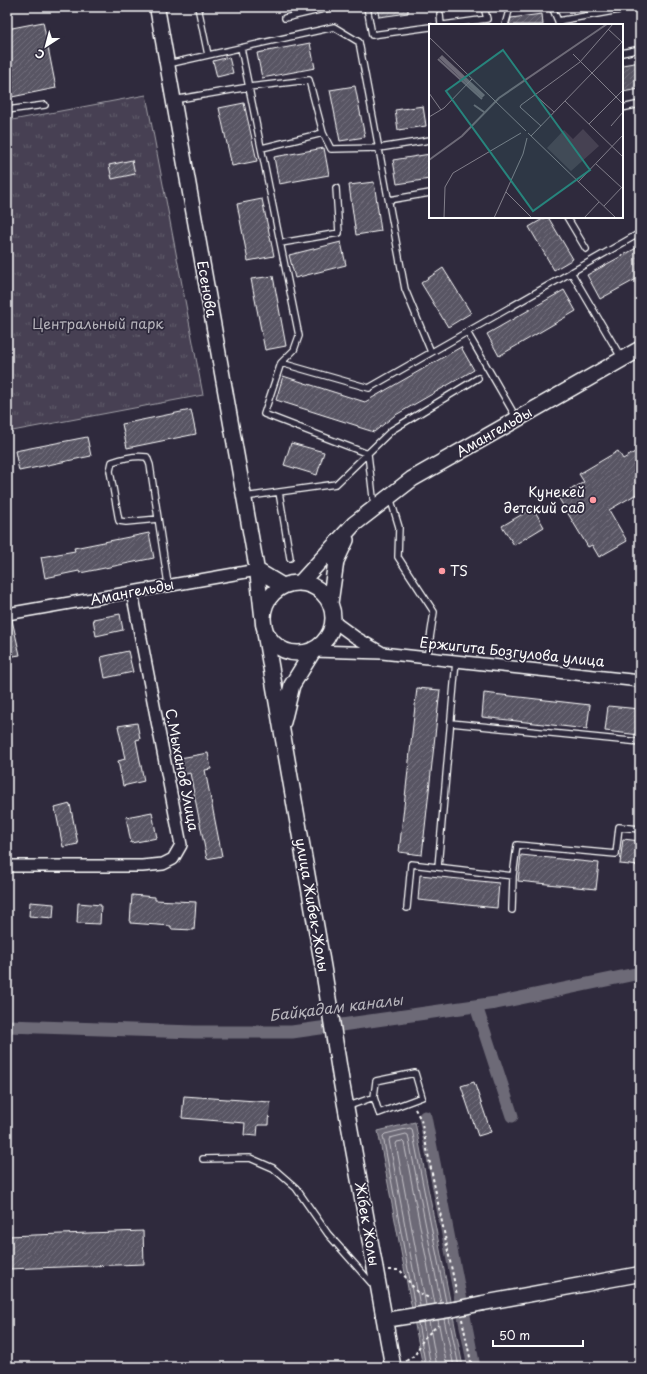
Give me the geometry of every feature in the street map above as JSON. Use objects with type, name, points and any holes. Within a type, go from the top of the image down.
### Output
[{"type":"main road","name":"Амангельды","points":[[301,582],[354,524],[412,479],[640,349]]},
{"type":"main road","points":[[282,729],[292,685],[313,651],[327,639],[333,621],[330,603],[336,561],[354,524]]},
{"type":"main road","points":[[313,651],[295,654],[277,648],[265,633],[262,615],[268,598],[282,586],[301,582],[318,589],[330,603]]},
{"type":"main road","name":"улица Жибек-Жолы","points":[[265,633],[341,1080]]},
{"type":"main road","name":"Жібек Жолы","points":[[341,1080],[379,1292],[385,1320],[398,1365]]},
{"type":"street","name":"Есенова","points":[[157,7],[256,570],[262,615]]},
{"type":"street","name":"Амангельды","points":[[7,614],[132,592],[168,584],[256,570]]},
{"type":"street","points":[[256,570],[282,586]]},
{"type":"street","name":"С.Мыханов Улица","points":[[7,866],[142,866],[163,864],[173,858],[181,845],[132,592]]},
{"type":"street","points":[[333,621],[355,637],[382,653]]},
{"type":"street","name":"Ержигита Бозгулова улица","points":[[313,651],[382,653],[640,681]]},
{"type":"street","points":[[385,1320],[640,1274]]},
{"type":"lane","points":[[198,7],[208,55]]},
{"type":"lane","points":[[285,18],[332,7]]},
{"type":"lane","points":[[367,7],[372,35],[429,27]]},
{"type":"lane","points":[[450,24],[487,19],[484,7]]},
{"type":"lane","points":[[505,24],[510,7]]},
{"type":"lane","points":[[552,7],[558,23],[636,7]]},
{"type":"lane","points":[[440,14],[442,24]]},
{"type":"lane","points":[[167,64],[334,27],[359,42],[405,289],[431,352]]},
{"type":"lane","points":[[241,48],[299,336],[294,350],[281,363],[264,414],[368,454]]},
{"type":"lane","points":[[623,52],[640,49]]},
{"type":"lane","points":[[173,100],[249,87],[309,80],[323,133],[331,148],[379,148],[429,140]]},
{"type":"lane","points":[[623,108],[640,104]]},
{"type":"lane","points":[[7,110],[45,105]]},
{"type":"lane","points":[[262,148],[323,133]]},
{"type":"lane","points":[[280,243],[339,233],[336,188]]},
{"type":"lane","points":[[389,200],[429,193]]},
{"type":"lane","points":[[568,218],[586,249]]},
{"type":"lane","points":[[281,363],[369,388],[640,233]]},
{"type":"lane","points":[[571,272],[622,360]]},
{"type":"lane","points":[[467,332],[517,419]]},
{"type":"lane","points":[[243,497],[336,484],[392,430],[478,378]]},
{"type":"lane","points":[[368,454],[374,508]]},
{"type":"lane","points":[[158,519],[126,522],[119,521],[110,471],[112,462],[120,459],[140,456],[147,457],[150,465],[168,584]]},
{"type":"lane","points":[[279,492],[290,558]]},
{"type":"lane","points":[[390,496],[399,527],[398,557],[434,612],[428,658]]},
{"type":"lane","points":[[438,867],[456,661]]},
{"type":"lane","points":[[450,723],[640,742]]},
{"type":"lane","points":[[512,910],[513,876],[517,845],[616,854],[618,827],[640,829]]},
{"type":"lane","points":[[407,908],[411,864],[513,876]]},
{"type":"lane","points":[[416,1073],[422,1097],[379,1113],[374,1097],[376,1081],[416,1073]]},
{"type":"lane","points":[[346,1107],[374,1097]]},
{"type":"lane","points":[[203,1159],[250,1158],[273,1168],[296,1188],[328,1234],[379,1292]]},
{"type":"path","points":[[411,1102],[421,1120],[458,1306],[472,1367]]},
{"type":"path","points":[[375,1268],[400,1270],[417,1292],[429,1299],[435,1299]]},
{"type":"path","points":[[398,1365],[415,1354],[424,1338],[438,1325],[444,1322]]},
{"type":"green space","name":"Центральный парк","points":[[146,95],[203,395],[7,432],[7,121]]},
{"type":"water","points":[[415,1122],[463,1367],[423,1367],[378,1131]]},
{"type":"building","points":[[377,7],[408,7],[408,13],[379,17]]},
{"type":"building","points":[[542,14],[543,24],[509,24],[511,18]]},
{"type":"building","points":[[43,22],[56,88],[7,98],[7,29]]},
{"type":"building","points":[[310,43],[315,68],[262,78],[257,53]]},
{"type":"building","points":[[229,57],[233,73],[217,77],[213,61]]},
{"type":"building","points":[[640,62],[640,89],[623,92],[623,65]]},
{"type":"building","points":[[355,86],[365,137],[340,141],[330,90]]},
{"type":"building","points":[[244,103],[257,161],[232,166],[219,108]]},
{"type":"building","points":[[423,106],[426,126],[398,130],[395,110]]},
{"type":"building","points":[[324,148],[329,175],[279,184],[274,157]]},
{"type":"building","points":[[429,154],[429,179],[397,184],[393,160]]},
{"type":"building","points":[[132,160],[135,174],[112,179],[109,165]]},
{"type":"building","points":[[374,182],[381,231],[356,235],[349,185]]},
{"type":"building","points":[[262,199],[274,256],[248,261],[237,204]]},
{"type":"building","points":[[544,218],[549,218],[573,259],[554,270],[529,227]]},
{"type":"building","points":[[341,242],[346,265],[295,278],[289,255]]},
{"type":"building","points":[[640,246],[640,277],[600,299],[587,275]]},
{"type":"building","points":[[443,268],[471,313],[448,327],[421,283]]},
{"type":"building","points":[[273,276],[286,346],[265,350],[251,279]]},
{"type":"building","points":[[564,290],[576,311],[499,356],[487,334]]},
{"type":"building","points":[[461,347],[474,370],[394,416],[374,432],[276,400],[283,376],[365,402]]},
{"type":"building","points":[[191,410],[196,434],[127,448],[122,424]]},
{"type":"building","points":[[87,437],[91,456],[19,471],[15,451]]},
{"type":"building","points":[[291,443],[324,452],[317,475],[284,465]]},
{"type":"building","name":"Кунекей детский сад","points":[[640,449],[640,492],[609,510],[627,541],[599,557],[592,545],[588,547],[558,497],[584,482],[579,474],[618,451],[623,459]]},
{"type":"building","points":[[533,508],[544,527],[514,545],[502,526]]},
{"type":"building","points":[[149,533],[154,558],[80,573],[79,571],[45,578],[41,557],[75,551],[74,548]]},
{"type":"building","points":[[120,614],[123,630],[96,636],[93,619]]},
{"type":"building","points":[[12,620],[20,655],[7,657],[7,621]]},
{"type":"building","points":[[128,651],[133,672],[105,678],[101,657]]},
{"type":"building","points":[[417,688],[440,690],[422,855],[399,852]]},
{"type":"building","points":[[484,693],[590,705],[587,729],[482,717]]},
{"type":"building","points":[[608,706],[640,709],[640,735],[605,731]]},
{"type":"building","points":[[137,723],[140,739],[136,740],[144,781],[123,786],[118,761],[125,759],[118,726]]},
{"type":"building","points":[[208,753],[211,769],[205,770],[222,856],[207,859],[190,773],[183,775],[180,758]]},
{"type":"building","points":[[70,804],[78,844],[63,847],[55,808]]},
{"type":"building","points":[[152,812],[157,838],[131,843],[126,817]]},
{"type":"building","points":[[623,839],[640,841],[640,866],[620,864]]},
{"type":"building","points":[[521,855],[599,863],[596,889],[518,881]]},
{"type":"building","points":[[420,875],[499,883],[497,908],[418,900]]},
{"type":"building","points":[[132,895],[155,897],[155,900],[196,902],[194,930],[171,929],[171,926],[130,923]]},
{"type":"building","points":[[30,902],[54,904],[53,918],[29,916]]},
{"type":"building","points":[[78,903],[101,905],[100,924],[77,923]]},
{"type":"building","points":[[474,1082],[491,1132],[478,1136],[461,1086]]},
{"type":"building","points":[[184,1096],[270,1102],[269,1125],[258,1125],[257,1136],[244,1135],[245,1123],[182,1118]]},
{"type":"building","points":[[143,1231],[144,1264],[7,1269],[7,1236]]},
{"type":"waterway","name":"Байқадам каналы","points":[[7,1026],[195,1032],[292,1032],[496,1003],[640,973]]},
{"type":"waterway","points":[[476,1006],[512,1116]]},
{"type":"waterway","points":[[425,1117],[474,1367]]},
{"type":"place","name":"Кунекей детский сад","points":[[593,500]]},
{"type":"place","name":"TS","points":[[442,571]]}]
